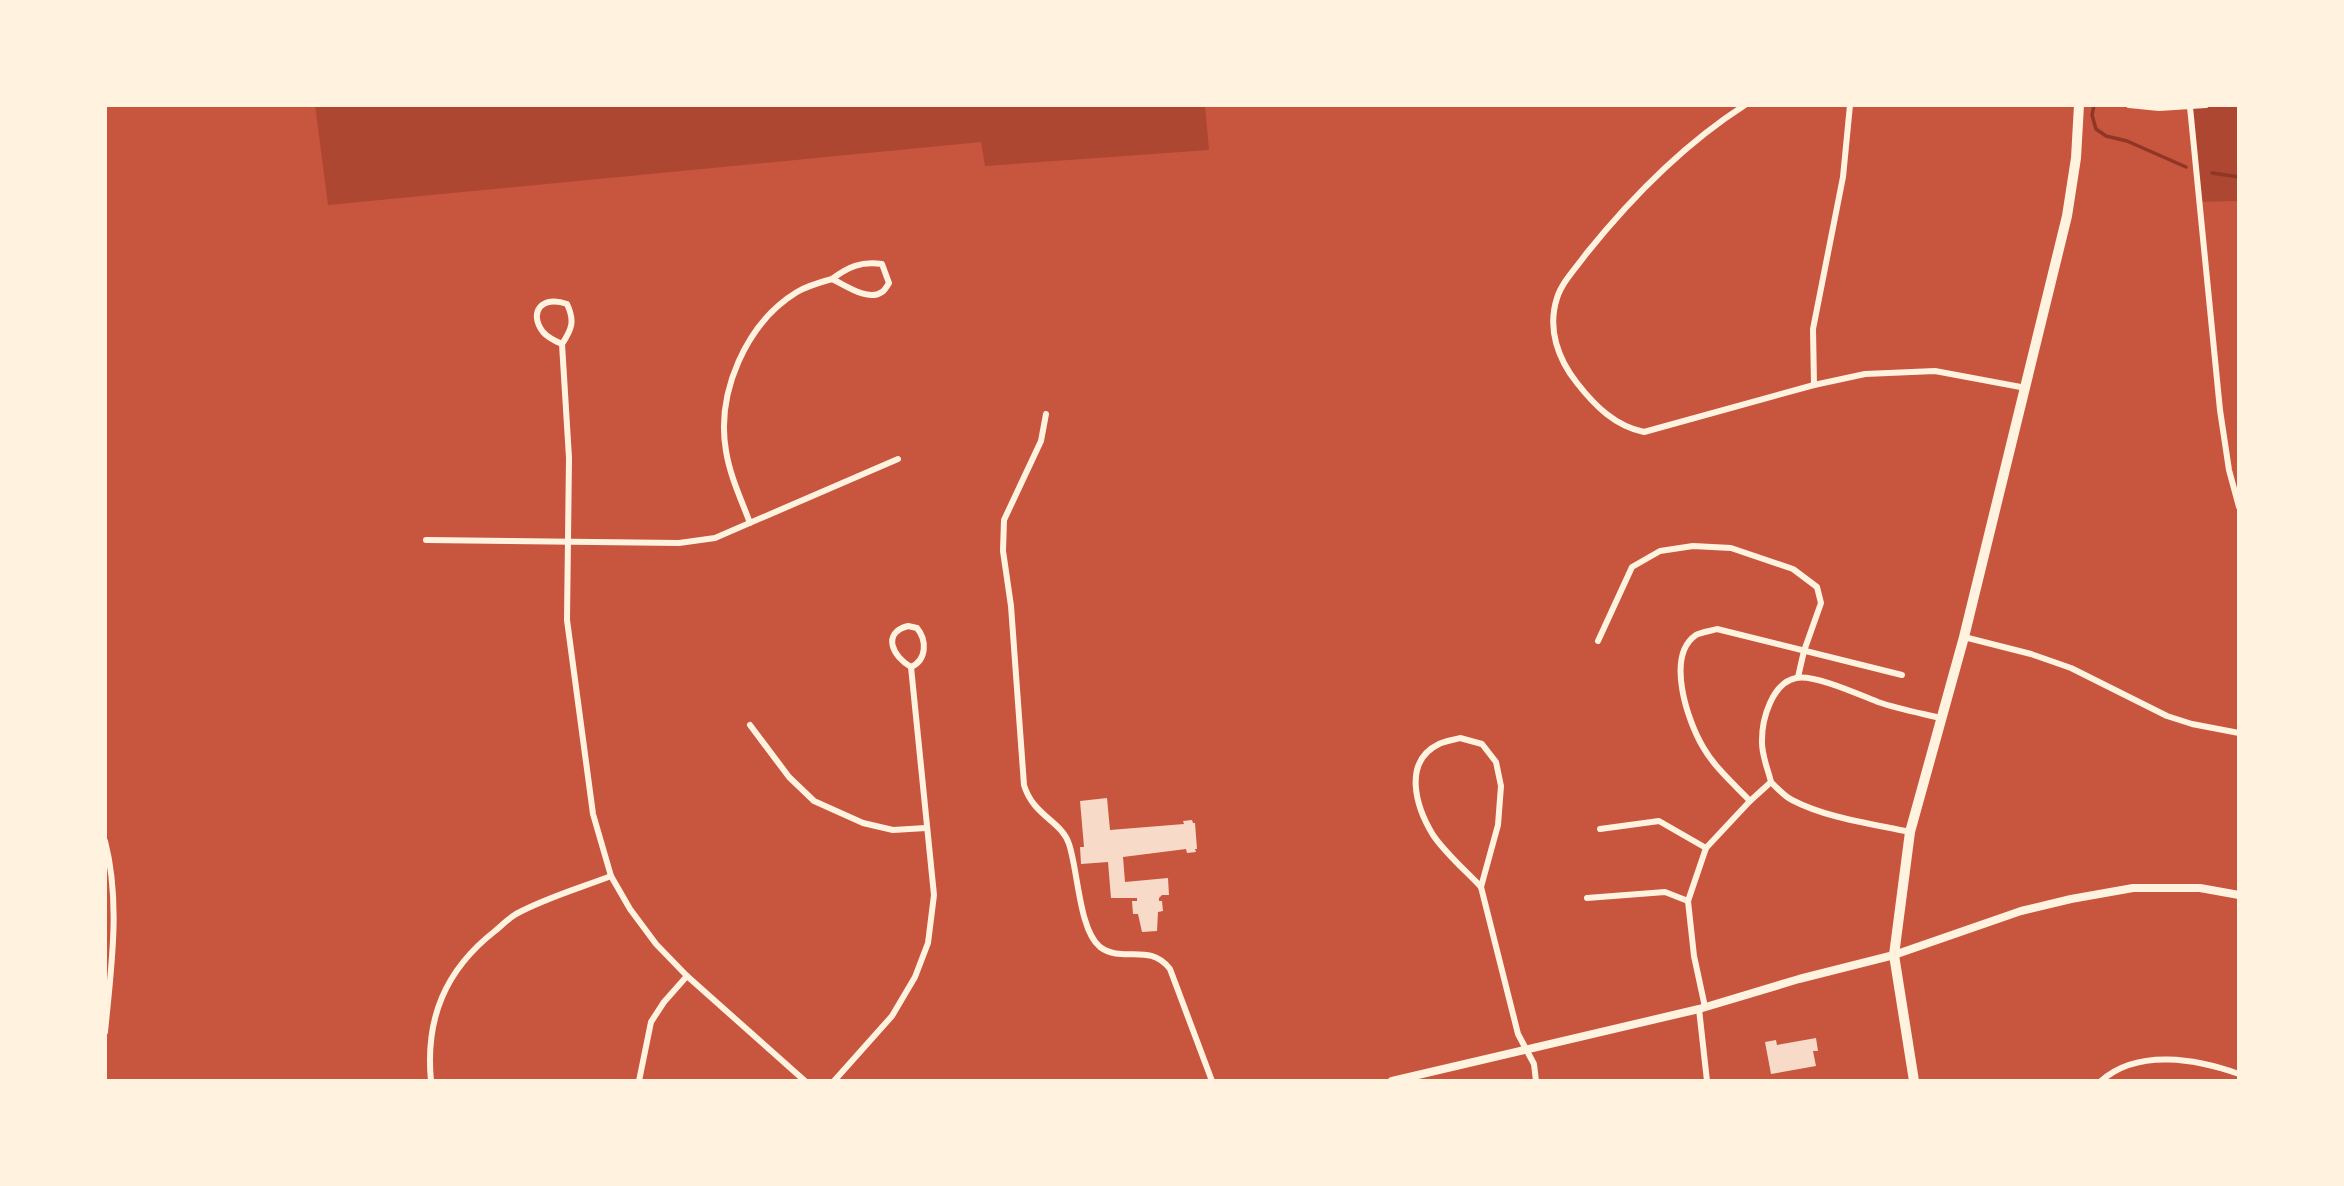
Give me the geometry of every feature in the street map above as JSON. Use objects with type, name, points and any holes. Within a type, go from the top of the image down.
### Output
[{"type":"main road","points":[[1914,1081],[1894,956],[1910,832],[1964,637],[2067,216],[2076,158],[2079,105]]},
{"type":"street","points":[[1745,105],[1682,153],[1649,183],[1606,229],[1564,283],[1553,314],[1558,353],[1569,374],[1593,403],[1626,428],[1644,432],[1814,385],[1865,374],[1935,371],[2026,388]]},
{"type":"street","points":[[1814,385],[1814,329],[1843,177],[1850,105]]},
{"type":"street","points":[[2129,105],[2159,108],[2206,105]]},
{"type":"street","points":[[2190,107],[2220,410],[2229,470],[2239,507]]},
{"type":"street","points":[[750,523],[725,450],[724,409],[734,371],[750,339],[776,308],[798,291],[832,279],[847,267],[872,263],[882,264],[889,283],[882,292],[865,294],[832,279]]},
{"type":"street","points":[[562,344],[545,335],[540,326],[538,315],[541,305],[546,301],[556,300],[567,304],[573,317],[570,332],[562,344],[569,458],[567,620],[593,814],[611,876],[630,909],[656,944],[687,976],[805,1081]]},
{"type":"street","points":[[1046,414],[1041,442],[1004,520],[1002,534],[1011,607],[1024,785],[1032,804],[1068,841],[1092,938],[1110,952],[1156,956],[1165,962],[1212,1081]]},
{"type":"street","points":[[426,540],[679,543],[715,538],[898,459]]},
{"type":"street","points":[[1598,641],[1632,567],[1660,551],[1693,546],[1731,548],[1793,569],[1817,587],[1821,603],[1798,677]]},
{"type":"street","points":[[834,1081],[892,1016],[915,977],[928,943],[933,895],[911,667],[897,657],[892,645],[893,635],[908,626],[917,628],[924,639],[919,661],[911,667]]},
{"type":"street","points":[[1750,801],[1715,764],[1693,727],[1681,686],[1680,671],[1682,656],[1697,635],[1717,629],[1902,675]]},
{"type":"street","points":[[1964,637],[2031,654],[2071,668],[2179,720],[2239,733]]},
{"type":"street","points":[[1910,832],[1846,818],[1790,799],[1771,782],[1761,741],[1766,716],[1772,698],[1786,682],[1798,677],[1834,685],[1881,703],[1941,718]]},
{"type":"street","points":[[750,725],[789,776],[814,801],[863,824],[893,830],[926,828]]},
{"type":"street","points":[[1481,887],[1498,825],[1501,786],[1496,762],[1482,744],[1460,738],[1439,743],[1425,754],[1416,771],[1417,803],[1434,836],[1481,887],[1518,1034],[1534,1064],[1536,1081]]},
{"type":"street","points":[[1707,1081],[1702,1008],[1688,901],[1706,848],[1771,782]]},
{"type":"street","points":[[1600,829],[1659,821],[1706,848]]},
{"type":"street","points":[[105,841],[112,871],[114,913],[105,1032]]},
{"type":"street","points":[[431,1081],[429,1064],[433,1024],[439,1002],[459,965],[482,941],[516,914],[611,876]]},
{"type":"street","points":[[1392,1081],[1702,1008],[1799,979],[1894,956],[2021,911],[2133,888],[2200,888],[2239,895]]},
{"type":"street","points":[[1587,898],[1665,892],[1688,901]]},
{"type":"street","points":[[639,1081],[651,1022],[687,976]]},
{"type":"street","points":[[2101,1081],[2131,1064],[2150,1060],[2187,1062],[2239,1074]]},
{"type":"shaded area","points":[[315,105],[1205,105],[1209,150],[985,166],[981,142],[328,205]]},
{"type":"shaded area","points":[[2239,105],[2239,201],[2199,202],[2190,107]]},
{"type":"building","points":[[1107,798],[1110,830],[1184,824],[1183,821],[1192,820],[1195,823],[1196,852],[1187,853],[1186,849],[1123,857],[1125,882],[1168,878],[1169,895],[1159,898],[1163,911],[1158,912],[1157,931],[1142,932],[1138,914],[1133,914],[1132,901],[1137,901],[1137,898],[1111,898],[1108,862],[1081,864],[1080,847],[1084,847],[1080,801]]},
{"type":"building","points":[[1816,1038],[1818,1051],[1813,1051],[1816,1066],[1771,1074],[1765,1042],[1776,1040],[1777,1045]]},
{"type":"waterway","points":[[2094,105],[2092,115],[2096,129],[2106,136],[2127,141],[2186,167]]},
{"type":"waterway","points":[[2212,173],[2239,177]]}]
